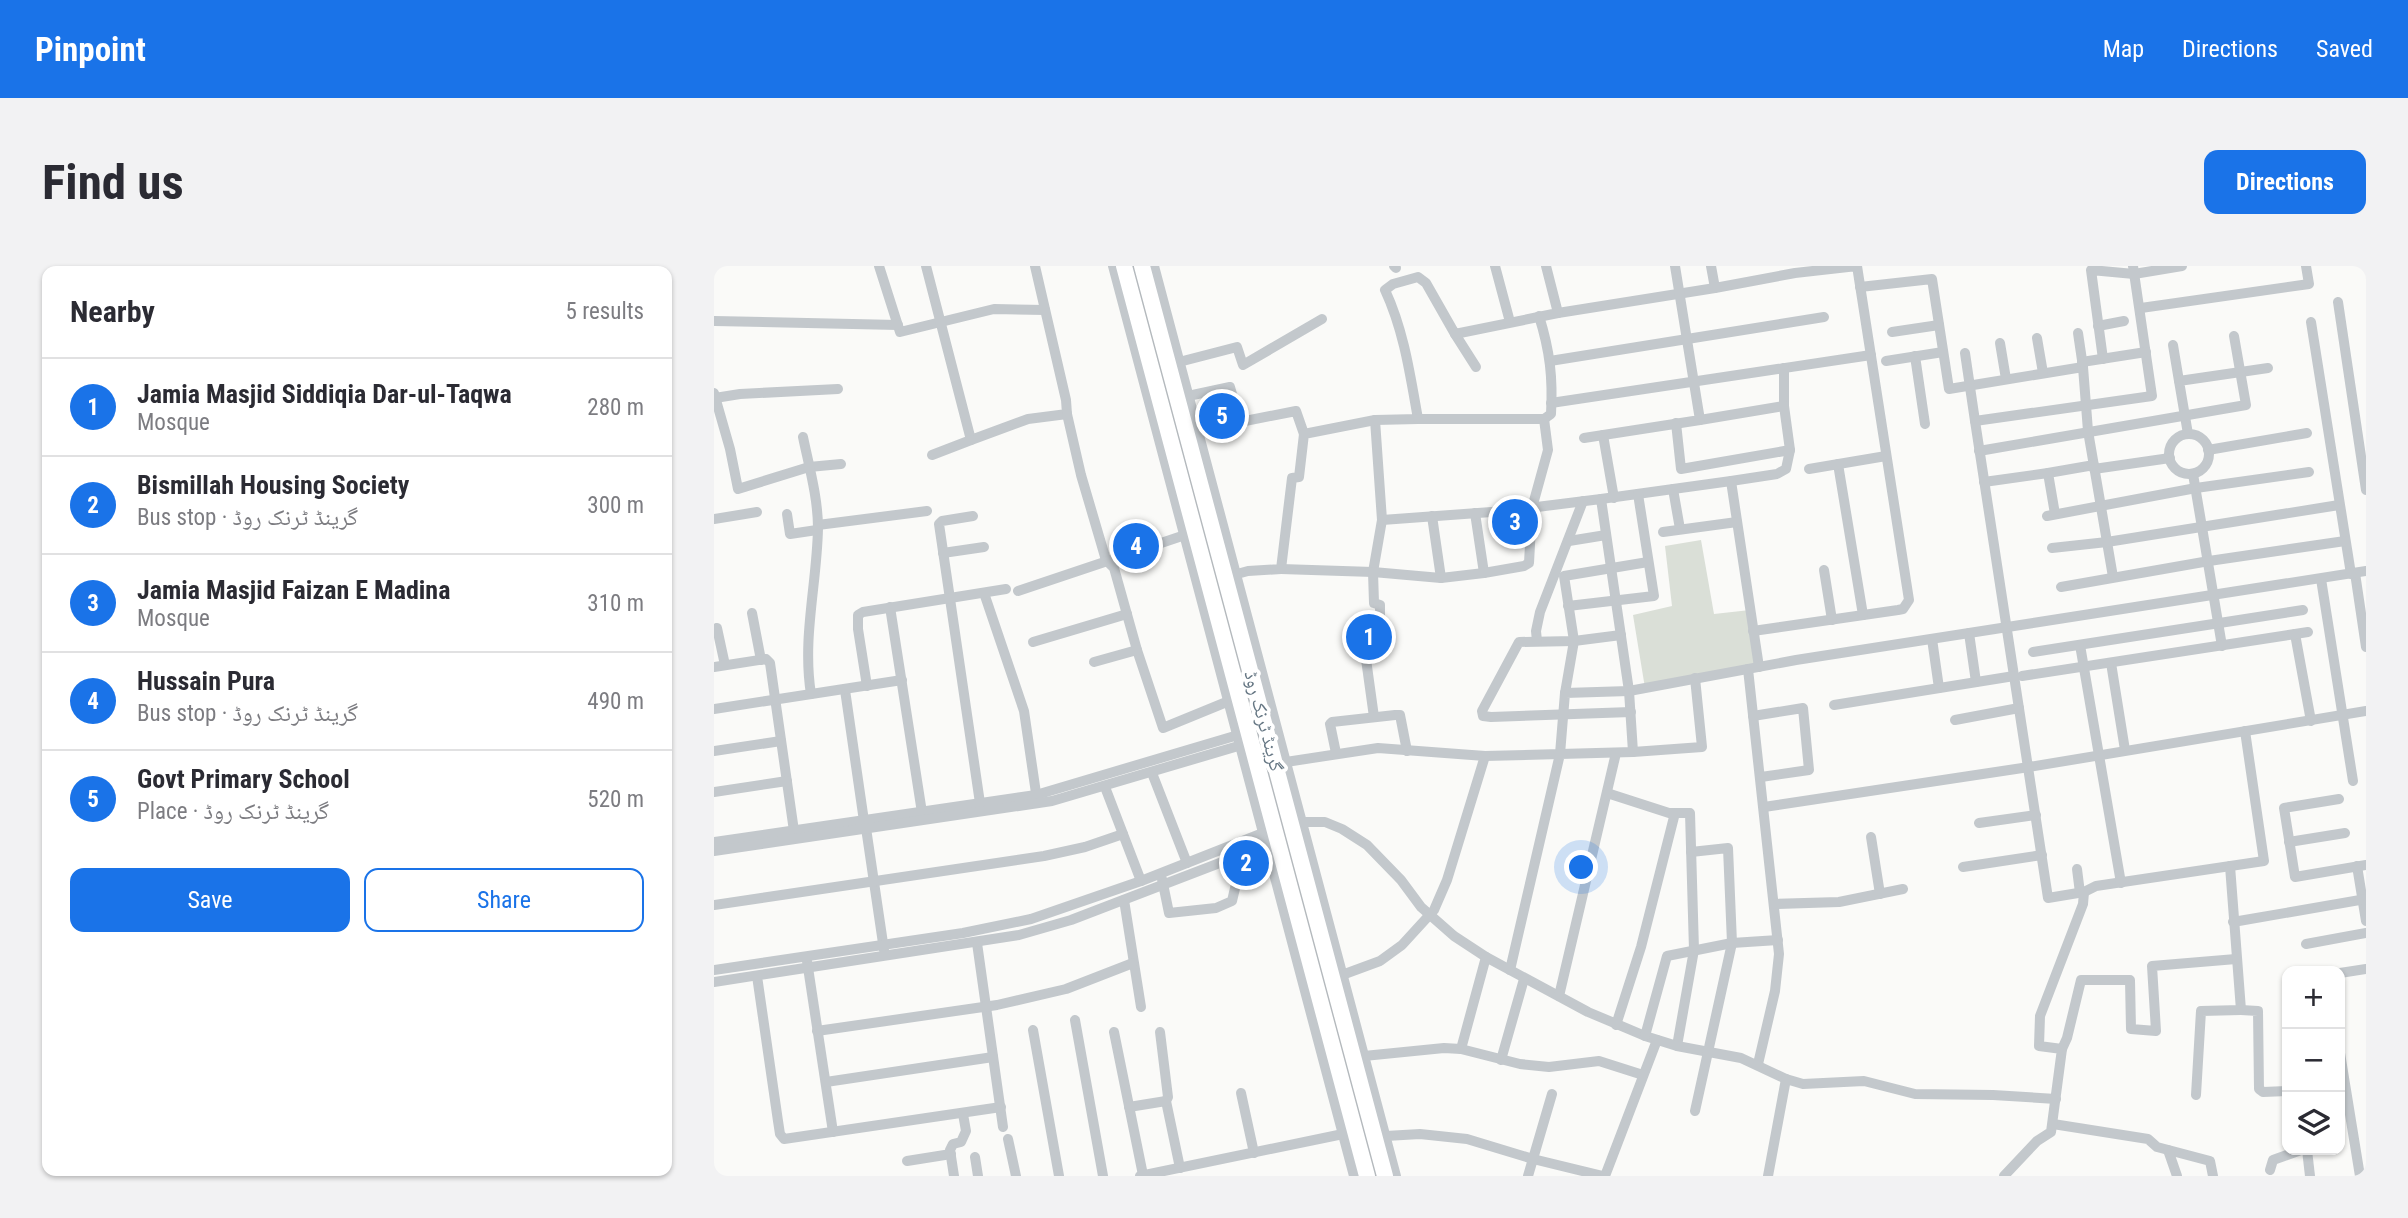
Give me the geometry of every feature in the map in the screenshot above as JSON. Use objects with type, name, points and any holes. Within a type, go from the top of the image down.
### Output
[{"type":"highway","name":"گرینڈ ٹرنک روڈ","points":[[1124,266],[1173,407],[1337,973],[1385,1176]]},
{"type":"highway","name":"گرینڈ ٹرنک روڈ","points":[[1142,266],[1243,741],[1301,952],[1315,977],[1329,1056],[1367,1176]]},
{"type":"highway","points":[[1315,977],[1337,973]]},
{"type":"street","points":[[879,266],[900,332],[994,309],[1045,310]]},
{"type":"street","points":[[926,266],[971,440]]},
{"type":"street","points":[[1035,266],[1081,475],[1106,560],[1114,568],[1163,728],[1229,701]]},
{"type":"street","points":[[1113,266],[1173,407],[1237,574],[1303,822],[1337,973],[1364,1056],[1396,1176]]},
{"type":"street","points":[[1154,266],[1179,362],[1173,407],[1185,535],[1229,701],[1243,741]]},
{"type":"street","points":[[1495,266],[1510,323]]},
{"type":"street","points":[[1546,266],[1558,313]]},
{"type":"street","points":[[1675,266],[1700,420]]},
{"type":"street","points":[[1711,266],[1715,288]]},
{"type":"street","points":[[1455,334],[1539,316],[1808,270],[1858,266],[1909,600],[1903,609],[1754,631]]},
{"type":"street","points":[[2103,359],[2091,270],[2182,266]]},
{"type":"street","points":[[2141,308],[2309,284],[2306,266]]},
{"type":"street","points":[[1975,421],[2152,396],[2134,270]]},
{"type":"street","points":[[1418,419],[1407,355],[1385,290],[1393,284],[1418,277],[1426,283],[1476,367]]},
{"type":"street","points":[[1860,287],[1932,279],[1949,389],[2147,352]]},
{"type":"street","points":[[2338,302],[2366,489]]},
{"type":"street","points":[[1304,434],[1375,420],[1544,419],[1550,414],[1550,360],[1539,316]]},
{"type":"street","points":[[1550,360],[1825,317]]},
{"type":"street","points":[[1179,362],[1237,347],[1242,365],[1322,319]]},
{"type":"street","points":[[714,321],[898,325]]},
{"type":"street","points":[[2098,326],[2124,321]]},
{"type":"street","points":[[2311,321],[2345,541],[2357,573],[2366,647]]},
{"type":"street","points":[[1892,332],[1939,325]]},
{"type":"street","points":[[2078,333],[2088,405],[2088,431],[2113,577]]},
{"type":"street","points":[[1979,451],[2246,405],[2234,336]]},
{"type":"street","points":[[2037,338],[2043,373]]},
{"type":"street","points":[[2000,343],[2006,379]]},
{"type":"street","points":[[2173,345],[2188,434]]},
{"type":"street","points":[[1886,361],[1943,352]]},
{"type":"street","points":[[1965,353],[1984,482],[2018,676],[2019,708],[2048,898],[2082,892],[2096,886],[2262,863],[2265,858],[2245,732]]},
{"type":"street","points":[[1551,403],[1871,355]]},
{"type":"street","points":[[1915,356],[1925,424]]},
{"type":"street","points":[[1382,520],[1532,508],[1777,474],[1786,469],[1790,450],[1784,406],[1784,368]]},
{"type":"street","points":[[2179,382],[2268,368]]},
{"type":"street","points":[[1173,407],[1230,387],[1240,422],[1296,411],[1304,434],[1300,477],[1292,478],[1280,569]]},
{"type":"street","points":[[838,389],[715,396],[738,489],[809,467],[841,464]]},
{"type":"street","points":[[1584,438],[1784,406]]},
{"type":"street","points":[[932,455],[1028,419],[1067,414]]},
{"type":"street","points":[[1237,574],[1280,569],[1373,572],[1441,578],[1484,573],[1530,563],[1532,508],[1548,450],[1544,419]]},
{"type":"street","points":[[1374,717],[1365,652],[1380,649],[1380,605],[1374,603],[1373,572],[1382,520],[1375,420]]},
{"type":"street","points":[[1676,424],[1681,469],[1790,450]]},
{"type":"street","points":[[2208,450],[2306,433]]},
{"type":"street","points":[[2188,434],[2199,437],[2209,456],[2204,468],[2193,474],[2176,469],[2169,458],[2169,451],[2176,439],[2188,434]]},
{"type":"street","points":[[1603,435],[1614,498]]},
{"type":"street","points":[[803,437],[818,528],[807,640],[807,670],[811,694]]},
{"type":"street","points":[[1809,469],[1886,456]]},
{"type":"street","points":[[1984,482],[2169,458]]},
{"type":"street","points":[[1838,464],[1863,615]]},
{"type":"street","points":[[2048,473],[2051,515],[2196,488],[2309,471]]},
{"type":"street","points":[[2193,474],[2222,646]]},
{"type":"street","points":[[1731,481],[1754,631],[1753,716],[1779,954],[1775,991],[1758,1065]]},
{"type":"street","points":[[1673,489],[1680,529]]},
{"type":"street","points":[[1568,606],[1654,596],[1638,494]]},
{"type":"street","points":[[1601,499],[1629,691],[1633,752]]},
{"type":"street","points":[[1537,641],[1540,612],[1583,501]]},
{"type":"street","points":[[2052,548],[2107,542],[2339,505]]},
{"type":"street","points":[[787,514],[790,534],[927,511]]},
{"type":"street","points":[[714,519],[757,512]]},
{"type":"street","points":[[1475,513],[1484,573]]},
{"type":"street","points":[[973,516],[939,522],[980,803]]},
{"type":"street","points":[[1432,516],[1441,578]]},
{"type":"street","points":[[1663,531],[1737,522]]},
{"type":"street","points":[[1018,591],[1185,535]]},
{"type":"street","points":[[1569,541],[1606,535]]},
{"type":"street","points":[[2061,587],[2345,541]]},
{"type":"street","points":[[943,553],[984,547]]},
{"type":"street","points":[[1510,970],[1560,754],[1573,641],[1564,576],[1648,562]]},
{"type":"street","points":[[1824,570],[1832,620]]},
{"type":"street","points":[[1565,693],[1629,691],[1753,668],[2357,573]]},
{"type":"street","points":[[2321,579],[2353,781]]},
{"type":"street","points":[[867,686],[858,615],[890,607],[1006,589]]},
{"type":"street","points":[[984,593],[1020,698],[1037,799]]},
{"type":"street","points":[[890,607],[922,816]]},
{"type":"street","points":[[2033,652],[2303,610]]},
{"type":"street","points":[[752,613],[761,660]]},
{"type":"street","points":[[1033,642],[1127,614]]},
{"type":"street","points":[[717,628],[720,666],[766,659],[770,663],[794,831]]},
{"type":"street","points":[[1834,705],[2308,632]]},
{"type":"street","points":[[1969,633],[1976,682]]},
{"type":"street","points":[[2295,634],[2311,721]]},
{"type":"street","points":[[1621,635],[1573,641],[1519,642],[1482,710],[1483,716],[1631,712]]},
{"type":"street","points":[[1932,639],[1939,688]]},
{"type":"street","points":[[2080,645],[2120,883]]},
{"type":"street","points":[[1094,662],[1137,650]]},
{"type":"street","points":[[2111,663],[2126,750]]},
{"type":"street","points":[[1286,761],[1378,748],[1485,756],[1616,753],[1702,747],[1695,678]]},
{"type":"street","points":[[714,709],[902,680]]},
{"type":"street","points":[[845,690],[884,951]]},
{"type":"street","points":[[1753,716],[1802,708],[1809,770],[1761,777]]},
{"type":"street","points":[[1955,720],[2019,708]]},
{"type":"street","points":[[1764,807],[2029,767],[2366,711]]},
{"type":"street","points":[[1336,753],[1330,724],[1400,715],[1407,751]]},
{"type":"street","points":[[714,751],[781,741]]},
{"type":"street","points":[[714,842],[753,841],[1105,787],[1243,741]]},
{"type":"street","points":[[922,816],[980,803],[1037,799],[1243,741]]},
{"type":"street","points":[[1559,996],[1616,753]]},
{"type":"street","points":[[1337,973],[1380,961],[1402,945],[1430,915],[1447,880],[1485,756]]},
{"type":"street","points":[[1152,773],[1187,863]]},
{"type":"street","points":[[714,792],[787,781]]},
{"type":"street","points":[[1105,787],[1141,881]]},
{"type":"street","points":[[1607,793],[1675,813],[1690,813],[1695,950],[1677,1046]]},
{"type":"street","points":[[2339,799],[2284,808],[2295,877],[2362,865],[2366,920]]},
{"type":"street","points":[[1616,1024],[1641,947],[1675,813]]},
{"type":"street","points":[[1979,823],[2036,815]]},
{"type":"street","points":[[1303,822],[1325,822],[1367,845],[1430,915],[1454,936],[1486,957],[1524,979],[1644,1036],[1677,1046],[1741,1058],[1803,1084],[1864,1080],[1915,1094],[2056,1099]]},
{"type":"street","points":[[714,851],[794,831],[831,830]]},
{"type":"street","points":[[2289,842],[2345,833]]},
{"type":"street","points":[[714,905],[1063,852],[1123,834]]},
{"type":"street","points":[[1871,837],[1880,894]]},
{"type":"street","points":[[884,951],[1031,919],[1141,881],[1162,879],[1269,840]]},
{"type":"street","points":[[1691,852],[1728,848],[1732,943],[1695,1111]]},
{"type":"street","points":[[714,970],[977,943],[1042,929],[1124,900],[1187,863],[1227,854]]},
{"type":"street","points":[[1162,879],[1169,913],[1228,905],[1233,901],[1237,888],[1227,854]]},
{"type":"street","points":[[1963,867],[2042,855]]},
{"type":"street","points":[[2230,866],[2241,1010]]},
{"type":"street","points":[[2062,1049],[2039,1046],[2040,1016],[2083,904],[2077,869]]},
{"type":"street","points":[[1774,904],[1839,902],[1903,889]]},
{"type":"street","points":[[1124,900],[1140,1007]]},
{"type":"street","points":[[2233,922],[2364,900]]},
{"type":"street","points":[[2306,944],[2366,933]]},
{"type":"street","points":[[1644,1036],[1667,956],[1732,943],[1778,940]]},
{"type":"street","points":[[977,943],[1003,1127]]},
{"type":"street","points":[[1301,952],[1329,1056],[1343,1134],[1354,1176]]},
{"type":"street","points":[[1461,1049],[1486,957]]},
{"type":"street","points":[[2004,1176],[2037,1141],[2048,1135],[2053,1124],[2062,1049],[2081,980],[2130,980],[2131,1029],[2156,1031],[2152,967],[2236,959]]},
{"type":"street","points":[[714,982],[757,976],[807,962]]},
{"type":"street","points":[[807,962],[833,1132]]},
{"type":"street","points":[[817,1031],[986,1005],[1066,989],[1133,964]]},
{"type":"street","points":[[2345,972],[2366,969]]},
{"type":"street","points":[[757,976],[781,1138],[1001,1107]]},
{"type":"street","points":[[1501,1060],[1524,979]]},
{"type":"street","points":[[2196,1095],[2201,1011],[2258,1011],[2259,1089],[2263,1092],[2282,1090]]},
{"type":"street","points":[[1075,1020],[1103,1176]]},
{"type":"street","points":[[1033,1030],[1059,1176]]},
{"type":"street","points":[[1114,1032],[1142,1176],[1343,1134]]},
{"type":"street","points":[[1160,1032],[1168,1092],[1166,1101],[1180,1168]]},
{"type":"street","points":[[1386,1136],[1420,1134],[1467,1139],[1533,1159],[1565,1172],[1608,1175],[1657,1040]]},
{"type":"street","points":[[1364,1056],[1444,1048],[1461,1049],[1520,1065],[1549,1067],[1592,1060],[1643,1075]]},
{"type":"street","points":[[826,1082],[993,1057]]},
{"type":"street","points":[[1768,1176],[1786,1079]]},
{"type":"street","points":[[2345,1084],[2360,1176]]},
{"type":"street","points":[[1241,1093],[1254,1153]]},
{"type":"street","points":[[1528,1176],[1552,1094]]},
{"type":"street","points":[[1129,1107],[1166,1101]]},
{"type":"street","points":[[954,1176],[951,1146],[961,1142],[965,1136],[963,1114]]},
{"type":"street","points":[[2053,1124],[2148,1139],[2157,1147],[2210,1161],[2213,1176]]},
{"type":"street","points":[[2352,1127],[2366,1125]]},
{"type":"street","points":[[1008,1139],[1016,1176]]},
{"type":"street","points":[[2168,1150],[2177,1176]]},
{"type":"street","points":[[907,1161],[951,1154]]},
{"type":"street","points":[[2270,1170],[2273,1160],[2287,1155]]},
{"type":"street","points":[[2308,1155],[2310,1176]]},
{"type":"street","points":[[975,1157],[978,1176]]},
{"type":"shaded area","points":[[1701,540],[1714,614],[1750,610],[1759,667],[1645,688],[1633,615],[1672,606],[1665,546]]},
{"type":"place","name":"Govt Primary School","points":[[1222,416]]},
{"type":"place","name":"Jamia Masjid Faizan E Madina","points":[[1515,522]]},
{"type":"place","name":"Hussain Pura","points":[[1136,546]]},
{"type":"place","name":"Jamia Masjid Siddiqia Dar-ul-Taqwa","points":[[1369,637]]},
{"type":"place","name":"Bismillah Housing Society","points":[[1246,863]]}]
